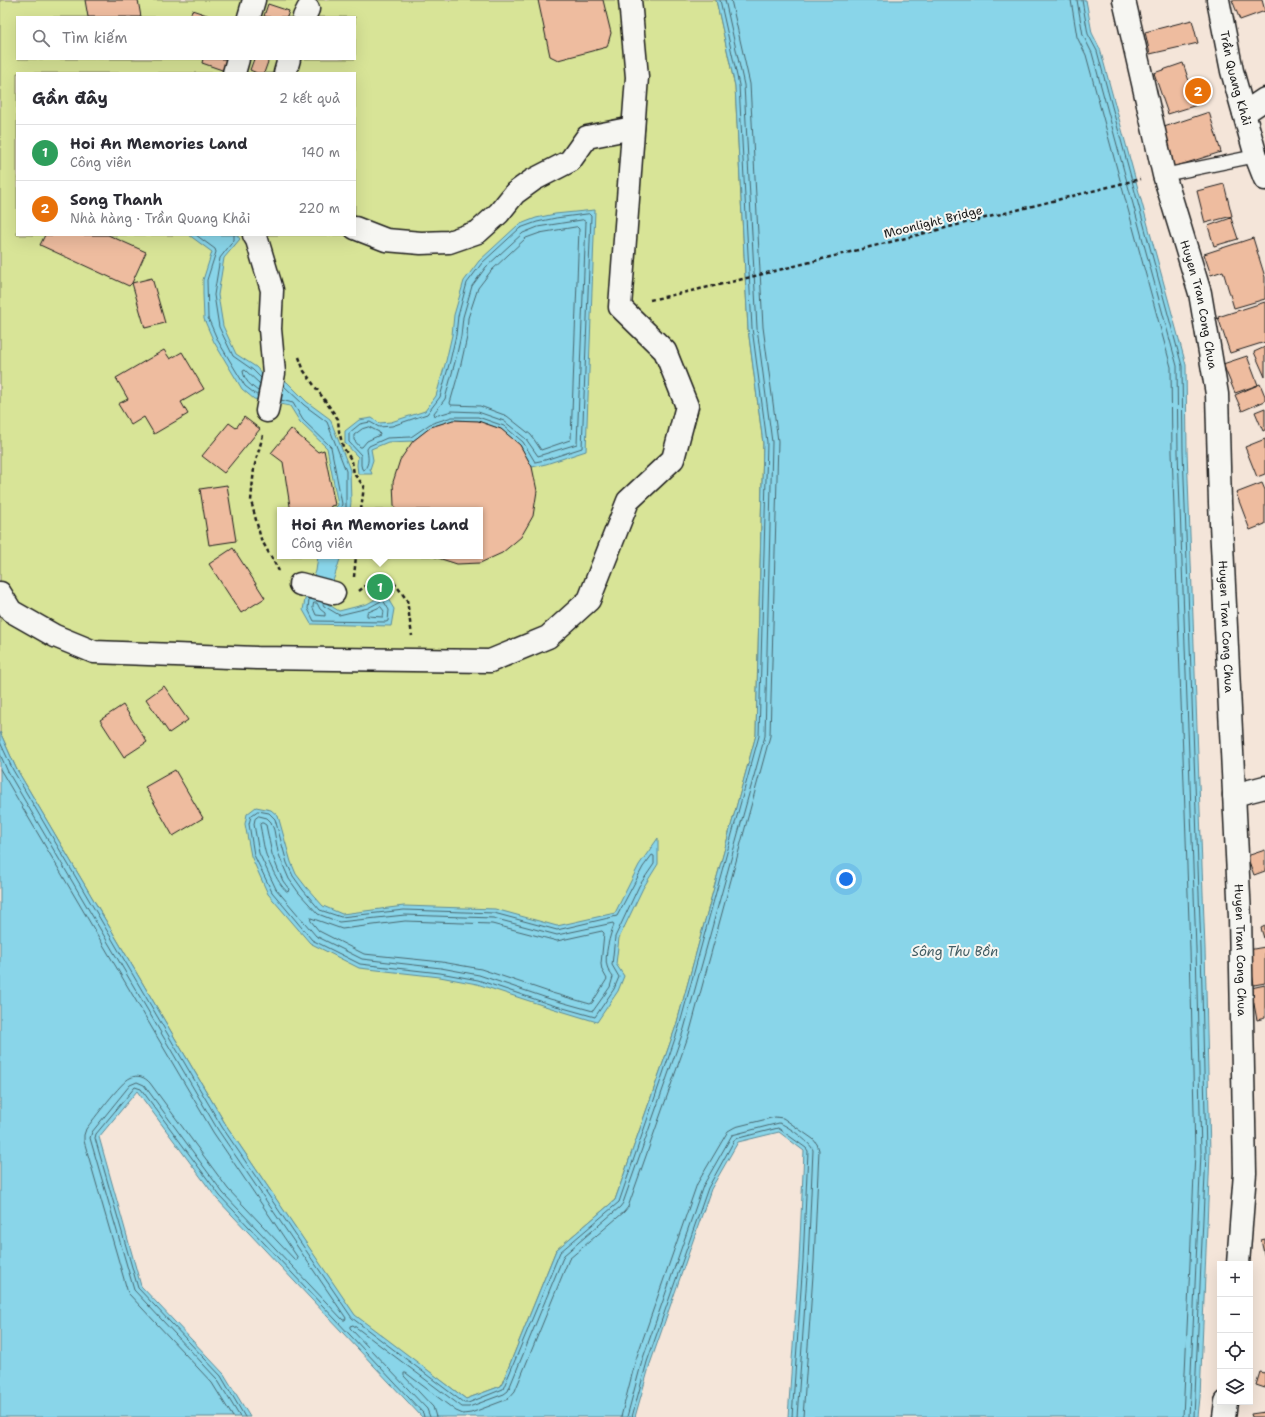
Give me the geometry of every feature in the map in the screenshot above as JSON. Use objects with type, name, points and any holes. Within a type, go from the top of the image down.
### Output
[{"type":"street","points":[[249,16],[254,0]]},
{"type":"street","points":[[0,593],[10,611],[55,636],[94,652],[257,658],[412,661],[490,661],[548,637],[589,600],[628,501],[673,459],[687,406],[665,351],[620,307],[637,77],[630,0]]},
{"type":"street","name":"Huyen Tran Cong Chua","points":[[1124,0],[1154,177],[1200,293],[1217,394],[1220,503],[1240,917],[1245,1173],[1238,1261]]},
{"type":"street","name":"Trần Quang Khải","points":[[1218,0],[1232,71],[1256,156],[1265,178]]},
{"type":"street","points":[[234,72],[238,60]]},
{"type":"street","points":[[285,72],[289,60]]},
{"type":"street","points":[[1244,113],[1265,99]]},
{"type":"street","points":[[356,228],[386,240],[421,243],[449,242],[478,232],[498,213],[515,193],[533,180],[570,161],[587,137],[633,128]]},
{"type":"street","points":[[256,237],[272,290],[270,329],[274,373],[267,411]]},
{"type":"street","points":[[300,584],[334,593]]},
{"type":"street","points":[[1234,795],[1265,787]]},
{"type":"street","points":[[1224,1417],[1226,1405]]},
{"type":"lane","points":[[1154,177],[1256,156]]},
{"type":"path","name":"Moonlight Bridge","points":[[620,307],[727,283],[1154,177]]},
{"type":"path","points":[[298,356],[304,371],[338,419],[339,432],[343,447],[352,460],[354,474],[364,486],[361,507]]},
{"type":"path","points":[[267,411],[263,441],[254,468],[251,501],[261,539],[279,571],[300,584]]},
{"type":"path","points":[[334,593],[352,596],[368,584],[389,576],[407,600],[412,633],[412,661]]},
{"type":"green space","points":[[0,0],[716,0],[735,86],[748,329],[763,443],[756,735],[676,1026],[615,1200],[556,1250],[501,1386],[466,1399],[355,1316],[226,1125],[16,768],[0,732]]},
{"type":"water","name":"Sông Thu Bồn","points":[[716,0],[1086,0],[1092,33],[1100,49],[1186,365],[1187,451],[1205,949],[1210,1153],[1198,1417],[788,1417],[799,1261],[804,1151],[779,1132],[738,1142],[711,1189],[650,1364],[635,1417],[422,1417],[217,1199],[137,1091],[99,1137],[141,1286],[224,1374],[250,1417],[0,1417],[0,732],[16,768],[226,1125],[355,1315],[466,1399],[501,1386],[556,1250],[615,1200],[676,1026],[756,735],[763,443],[748,329],[735,86]]},
{"type":"water","points":[[595,210],[586,451],[532,467],[520,445],[501,429],[478,421],[453,420],[431,427],[413,441],[388,442],[371,449],[373,460],[370,469],[372,474],[358,474],[358,457],[345,443],[345,431],[359,420],[372,418],[379,423],[391,422],[425,411],[436,396],[452,335],[454,315],[464,281],[479,261],[518,225],[536,218],[555,214]]},
{"type":"water","points":[[190,236],[238,236],[240,239],[224,258],[218,295],[223,326],[236,354],[256,367],[264,376],[287,382],[307,402],[330,419],[350,470],[350,507],[336,507],[338,505],[327,448],[300,422],[290,406],[254,399],[242,389],[214,342],[204,319],[203,294],[203,280],[212,252]]},
{"type":"water","points":[[318,559],[340,559],[326,603],[339,611],[367,604],[385,594],[394,609],[391,626],[311,624],[303,610],[306,594],[316,571]]},
{"type":"water","points":[[256,807],[271,810],[278,816],[291,862],[296,874],[323,906],[342,914],[404,906],[495,909],[557,926],[615,913],[639,865],[658,838],[658,864],[643,888],[619,938],[616,964],[624,976],[618,991],[597,1022],[477,984],[440,977],[359,968],[310,943],[268,894],[251,856],[245,824],[247,814]]},
{"type":"building","points":[[85,0],[138,0],[141,16],[88,16]]},
{"type":"building","points":[[538,0],[603,0],[611,33],[607,47],[558,60],[550,56]]},
{"type":"building","points":[[1232,0],[1262,0],[1265,11],[1240,20]]},
{"type":"building","points":[[268,4],[289,11],[287,16],[264,16]]},
{"type":"building","points":[[192,10],[210,16],[190,16]]},
{"type":"building","points":[[1192,20],[1198,43],[1150,54],[1145,32]]},
{"type":"building","points":[[203,60],[229,60],[225,71],[202,63]]},
{"type":"building","points":[[254,60],[269,60],[264,72],[255,72],[250,70]]},
{"type":"building","points":[[1183,63],[1197,105],[1168,114],[1154,73]]},
{"type":"building","points":[[1209,112],[1221,152],[1174,167],[1161,128]]},
{"type":"building","points":[[1224,184],[1232,216],[1205,223],[1197,191]]},
{"type":"building","points":[[1231,218],[1238,239],[1214,246],[1208,226]]},
{"type":"building","points":[[44,236],[110,236],[146,252],[132,283],[129,286],[40,245]]},
{"type":"building","points":[[1253,238],[1265,277],[1265,299],[1234,308],[1223,271],[1211,275],[1204,254]]},
{"type":"building","points":[[152,278],[165,323],[145,328],[132,283]]},
{"type":"building","points":[[1265,302],[1265,342],[1230,353],[1218,317]]},
{"type":"building","points":[[1265,347],[1265,377],[1254,352]]},
{"type":"building","points":[[164,350],[170,359],[182,352],[204,389],[181,402],[188,414],[154,434],[144,417],[131,425],[118,404],[128,399],[116,378]]},
{"type":"building","points":[[1247,356],[1258,385],[1235,393],[1223,364]]},
{"type":"building","points":[[1260,384],[1265,396],[1265,401],[1242,411],[1235,395]]},
{"type":"building","points":[[1265,408],[1265,430],[1263,431],[1255,412]]},
{"type":"building","points":[[244,417],[260,429],[224,473],[202,456],[229,423],[236,428]]},
{"type":"building","points":[[453,420],[478,421],[501,429],[520,445],[532,467],[537,491],[533,516],[521,537],[502,553],[480,563],[457,564],[441,559],[483,559],[483,507],[395,507],[393,482],[400,460],[413,441],[431,427]]},
{"type":"building","points":[[291,429],[318,452],[324,450],[335,505],[330,507],[290,507],[283,462],[271,453]]},
{"type":"building","points":[[1265,439],[1265,474],[1257,477],[1245,447]]},
{"type":"building","points":[[1262,483],[1265,490],[1265,524],[1250,530],[1236,493]]},
{"type":"building","points":[[227,485],[236,541],[209,545],[200,489]]},
{"type":"building","points":[[233,548],[265,598],[241,613],[209,564]]},
{"type":"building","points":[[164,686],[188,720],[169,733],[146,699]]},
{"type":"building","points":[[123,705],[147,742],[124,757],[100,720]]},
{"type":"building","points":[[175,770],[203,818],[173,836],[145,787]]},
{"type":"building","points":[[1265,850],[1265,871],[1254,875],[1247,856]]},
{"type":"building","points":[[1265,926],[1265,942],[1261,928]]},
{"type":"building","points":[[1265,947],[1265,983],[1254,985],[1248,950]]},
{"type":"building","points":[[1265,985],[1265,1018],[1257,1020],[1251,988]]},
{"type":"building","points":[[1265,1239],[1265,1258],[1261,1240]]},
{"type":"building","points":[[1260,1372],[1265,1373],[1265,1388],[1256,1385]]},
{"type":"building","points":[[1265,1412],[1265,1417],[1252,1417],[1251,1414]]},
{"type":"place","name":"Song Thanh","points":[[1198,91]]},
{"type":"place","name":"Hoi An Memories Land","points":[[380,587]]}]
